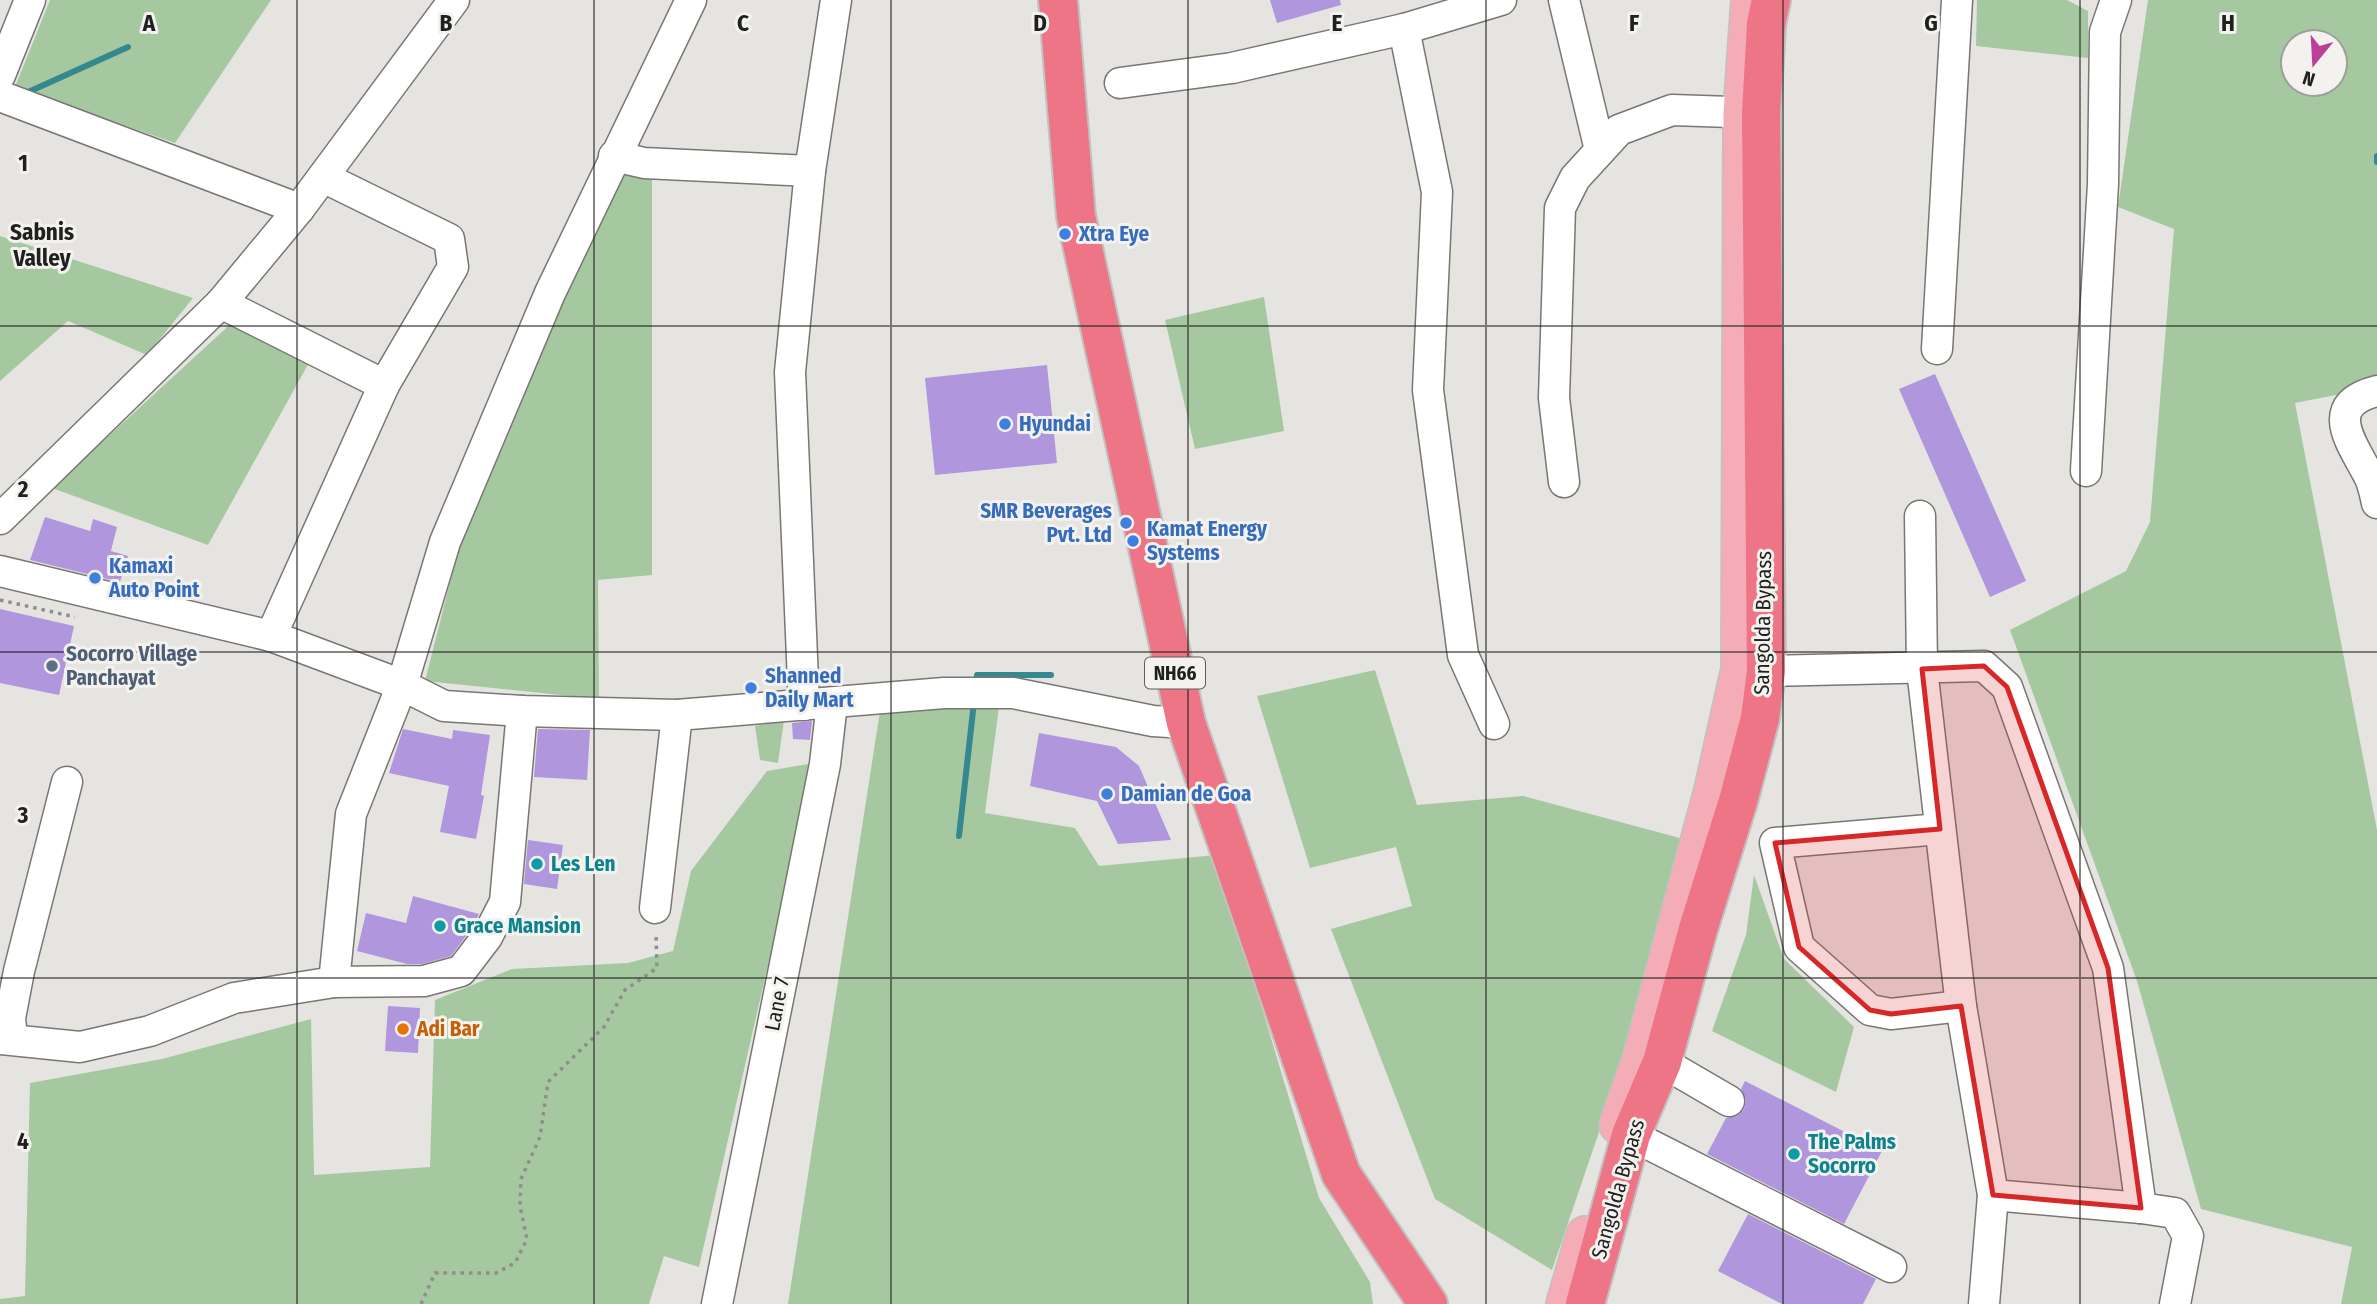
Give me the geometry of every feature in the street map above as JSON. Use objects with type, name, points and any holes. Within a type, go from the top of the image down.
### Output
[{"type":"highway","name":"NH66","points":[[1058,0],[1076,216],[1186,723],[1341,1174],[1428,1304]]},
{"type":"highway","name":"Sangolda Bypass","points":[[1586,1304],[1631,1135],[1662,1062],[1760,718],[1766,671],[1752,113],[1771,0]]},
{"type":"main road","name":"Sangolda Bypass","points":[[1564,1304],[1615,1133],[1640,1060],[1713,790],[1740,668],[1752,113],[1750,0]]},
{"type":"street","points":[[0,75],[30,0]]},
{"type":"street","points":[[4,510],[221,303],[299,209],[454,0]]},
{"type":"street","points":[[334,982],[351,814],[402,685],[445,542],[550,293],[691,0]]},
{"type":"street","name":"Lane 7","points":[[717,1304],[825,764],[790,372],[810,172],[836,0]]},
{"type":"street","points":[[1120,83],[1231,68],[1404,29],[1501,0]]},
{"type":"street","points":[[1564,0],[1600,150]]},
{"type":"street","points":[[1937,349],[1957,0]]},
{"type":"street","points":[[2086,471],[2103,184],[2105,32],[2116,0]]},
{"type":"street","points":[[1404,29],[1437,192],[1428,390],[1463,655],[1494,724]]},
{"type":"street","points":[[0,96],[299,209]]},
{"type":"street","points":[[1564,482],[1554,398],[1560,208],[1575,178],[1619,130],[1672,110],[1752,113]]},
{"type":"street","points":[[614,156],[644,163],[810,172]]},
{"type":"street","points":[[271,636],[384,385],[453,267],[449,239],[323,177]]},
{"type":"street","points":[[221,303],[384,385]]},
{"type":"street","points":[[2377,391],[2358,396],[2347,408],[2344,425],[2354,450],[2371,479],[2377,503]]},
{"type":"street","points":[[1920,516],[1922,669],[1961,1006],[1993,1195],[1984,1304]]},
{"type":"street","points":[[0,571],[271,636],[402,685],[444,706],[677,715],[944,693],[1013,693],[1153,721],[1186,723]]},
{"type":"street","points":[[1766,671],[1984,666],[2007,687],[2108,968],[2141,1208]]},
{"type":"street","points":[[67,782],[19,971],[6,1039],[80,1047],[150,1031],[234,998],[334,982],[424,981],[461,971],[487,937],[505,902],[522,711]]},
{"type":"street","points":[[655,908],[677,715]]},
{"type":"street","points":[[1940,829],[1775,843],[1799,947],[1870,1010],[1891,1014],[1961,1006]]},
{"type":"street","points":[[1662,1062],[1729,1101]]},
{"type":"street","points":[[1631,1135],[1891,1267]]},
{"type":"street","points":[[1993,1195],[2175,1213],[2188,1236],[2175,1304]]},
{"type":"path","points":[[0,600],[75,617]]},
{"type":"path","points":[[421,1304],[435,1273],[496,1273],[515,1263],[527,1239],[520,1206],[521,1179],[540,1137],[548,1082],[604,1027],[625,990],[657,968],[655,908]]},
{"type":"highlighted area","points":[[1984,666],[2007,687],[2108,968],[2141,1208],[1993,1195],[1961,1006],[1891,1014],[1870,1010],[1799,947],[1775,843],[1940,829],[1922,669]]},
{"type":"green space","points":[[50,0],[271,0],[175,143],[15,87]]},
{"type":"green space","points":[[1977,0],[2067,0],[2088,11],[2088,58],[1976,46]]},
{"type":"green space","points":[[2148,0],[2377,0],[2377,387],[2295,403],[2377,830],[2377,1304],[2341,1304],[2352,1247],[2201,1209],[2137,981],[2010,630],[2126,571],[2150,522],[2174,229],[2118,207]]},
{"type":"green space","points":[[616,174],[652,175],[652,575],[598,580],[599,699],[425,681],[458,551]]},
{"type":"green space","points":[[0,236],[193,298],[147,355],[68,321],[0,381]]},
{"type":"green space","points":[[1264,297],[1284,431],[1195,449],[1165,320]]},
{"type":"green space","points":[[236,319],[311,359],[208,545],[52,488]]},
{"type":"green space","points":[[1375,670],[1417,805],[1523,796],[1680,838],[1631,1038],[1552,1270],[1435,1199],[1331,929],[1412,906],[1396,847],[1310,868],[1257,696]]},
{"type":"green space","points":[[999,707],[985,813],[1075,828],[1099,866],[1216,855],[1319,1198],[1370,1282],[1373,1304],[788,1304],[880,711]]},
{"type":"green space","points":[[784,720],[778,763],[760,760],[755,726]]},
{"type":"green space","points":[[814,763],[699,1267],[664,1256],[649,1304],[0,1304],[0,1299],[25,1296],[30,1083],[162,1059],[311,1019],[314,1175],[430,1167],[435,1000],[512,969],[628,963],[673,951],[691,871],[767,771]]},
{"type":"green space","points":[[1754,875],[1784,959],[1854,1027],[1836,1092],[1712,1031],[1746,935]]},
{"type":"building","points":[[1270,0],[1340,0],[1341,5],[1277,23]]},
{"type":"building","points":[[1047,365],[1057,463],[935,475],[925,378]]},
{"type":"building","points":[[1935,374],[2026,581],[1990,597],[1899,389]]},
{"type":"building","points":[[45,517],[90,531],[93,519],[117,527],[111,551],[128,556],[120,582],[30,560]]},
{"type":"building","points":[[0,609],[74,626],[59,695],[0,683]]},
{"type":"building","points":[[812,721],[810,740],[793,739],[792,723]]},
{"type":"building","points":[[403,729],[452,739],[453,730],[490,735],[481,795],[484,796],[476,839],[440,832],[449,786],[389,773]]},
{"type":"building","points":[[538,729],[590,730],[587,780],[534,777]]},
{"type":"building","name":"Damian de Goa","points":[[1039,733],[1116,747],[1139,766],[1171,840],[1118,844],[1097,801],[1030,786]]},
{"type":"building","name":"Les Len","points":[[528,840],[563,845],[557,889],[524,884]]},
{"type":"building","name":"Grace Mansion","points":[[413,896],[479,914],[451,956],[422,964],[407,964],[357,951],[366,913],[406,923]]},
{"type":"building","name":"Adi Bar","points":[[388,1006],[420,1008],[418,1053],[385,1051]]},
{"type":"building","name":"The Palms Socorro","points":[[1745,1081],[1882,1151],[1844,1224],[1707,1154],[1726,1118],[1737,1116],[1744,1109],[1746,1100],[1741,1089]]},
{"type":"building","points":[[1748,1214],[1876,1279],[1863,1304],[1782,1304],[1718,1271]]},
{"type":"waterway","points":[[21,91],[26,93],[128,47]]},
{"type":"waterway","points":[[2377,156],[2377,162]]},
{"type":"waterway","points":[[976,684],[977,675],[1051,675]]},
{"type":"waterway","points":[[959,836],[974,702]]},
{"type":"place","name":"Xtra Eye","points":[[1065,234]]},
{"type":"place","name":"Hyundai","points":[[1005,424]]},
{"type":"place","name":"SMR Beverages Pvt. Ltd","points":[[1126,523]]},
{"type":"place","name":"Kamat Energy Systems","points":[[1133,541]]},
{"type":"place","name":"Kamaxi Auto Point","points":[[95,578]]},
{"type":"place","name":"Socorro Village Panchayat","points":[[52,666]]},
{"type":"place","name":"Shanned Daily Mart","points":[[751,688]]},
{"type":"place","name":"Damian de Goa","points":[[1107,794]]},
{"type":"place","name":"Les Len","points":[[537,864]]},
{"type":"place","name":"Grace Mansion","points":[[440,926]]},
{"type":"place","name":"Adi Bar","points":[[403,1029]]},
{"type":"place","name":"The Palms Socorro","points":[[1794,1154]]},
{"type":"district","name":"Sabnis Valley","points":[[42,245]]}]
